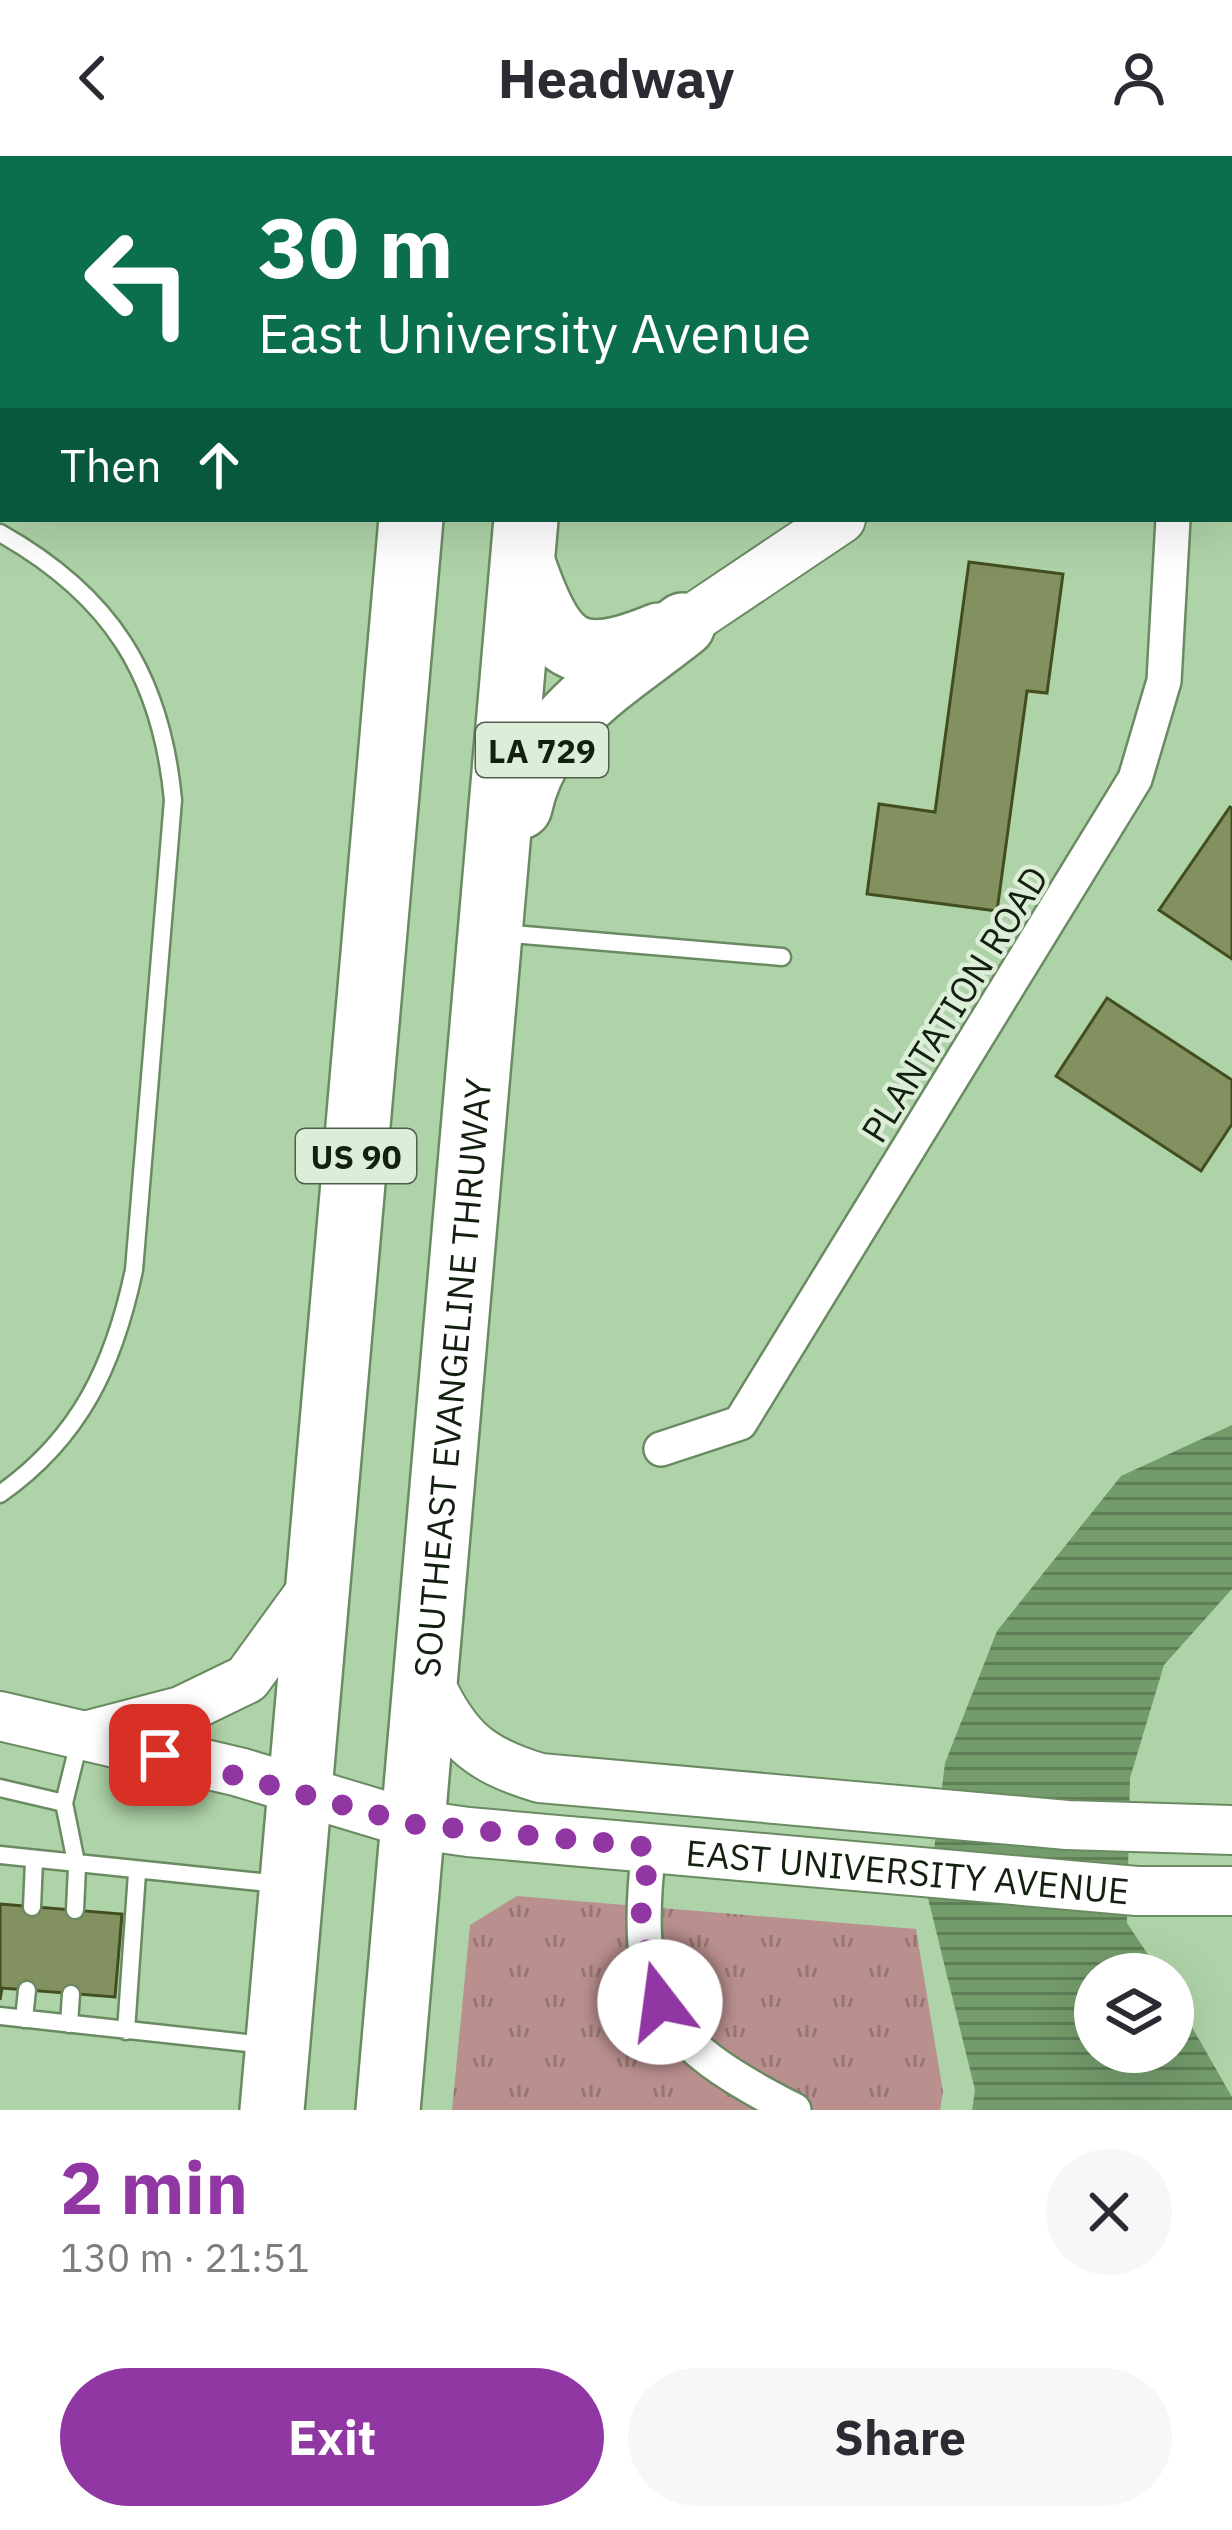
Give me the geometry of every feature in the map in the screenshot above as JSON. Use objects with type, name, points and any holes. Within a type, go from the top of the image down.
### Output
[{"type":"highway","name":"US 90","points":[[272,2110],[411,522]]},
{"type":"highway","name":"LA 729","points":[[524,540],[544,622],[588,653],[622,651],[683,626]]},
{"type":"highway","points":[[494,933],[524,540]]},
{"type":"highway","name":"LA 729","points":[[494,933],[524,788],[538,755],[558,724],[683,626]]},
{"type":"highway","name":"SOUTHEAST EVANGELINE THRUWAY","points":[[388,2110],[494,933]]},
{"type":"main road","name":"LA 729","points":[[683,626],[837,522]]},
{"type":"main road","points":[[80,1737],[181,1712],[248,1679],[322,1575]]},
{"type":"main road","name":"EAST UNIVERSITY AVENUE","points":[[425,1673],[448,1722],[475,1750],[504,1767],[540,1778],[1067,1825],[1232,1831]]},
{"type":"main road","name":"EAST UNIVERSITY AVENUE","points":[[0,1716],[239,1772],[412,1824],[1137,1891],[1232,1891]]},
{"type":"street","name":"PLANTATION ROAD","points":[[661,1449],[740,1423],[1135,779],[1164,681],[1174,522]]},
{"type":"street","points":[[650,1847],[640,1922],[660,2002],[680,2037],[734,2079],[794,2110]]},
{"type":"lane","points":[[0,533],[54,563],[128,647],[151,688],[167,739],[173,800],[134,1270],[122,1324],[105,1375],[79,1421],[44,1461],[0,1494]]},
{"type":"lane","points":[[494,933],[782,957]]},
{"type":"lane","points":[[75,1910],[77,1867],[64,1803],[80,1737]]},
{"type":"lane","points":[[0,1788],[64,1803]]},
{"type":"lane","points":[[0,1855],[77,1867],[294,1885]]},
{"type":"lane","points":[[32,1907],[34,1861]]},
{"type":"lane","points":[[126,2031],[137,1873]]},
{"type":"lane","points":[[25,2019],[27,1990]]},
{"type":"lane","points":[[69,2024],[71,1994]]},
{"type":"lane","points":[[0,2016],[278,2046]]},
{"type":"green space","points":[[517,1896],[916,1929],[943,2092],[940,2110],[452,2110],[470,1925]]},
{"type":"shaded area","points":[[1232,1425],[1232,1589],[1164,1665],[1130,1778],[1127,1923],[1147,1953],[1074,1953],[1074,2073],[1194,2073],[1194,2031],[1232,2097],[1232,2110],[972,2110],[975,2090],[928,1898],[945,1763],[997,1631],[1121,1476]]},
{"type":"building","points":[[969,562],[1063,574],[1047,693],[1027,691],[997,911],[867,894],[879,804],[935,812]]},
{"type":"building","points":[[1232,808],[1232,959],[1159,910]]},
{"type":"building","points":[[1107,998],[1232,1080],[1232,1124],[1201,1171],[1056,1076]]},
{"type":"building","points":[[0,1904],[122,1914],[115,1997],[2,1988],[0,2000]]},
{"type":"route","points":[[160,1755],[239,1772],[412,1824],[650,1847],[640,1922],[660,2002]]}]
